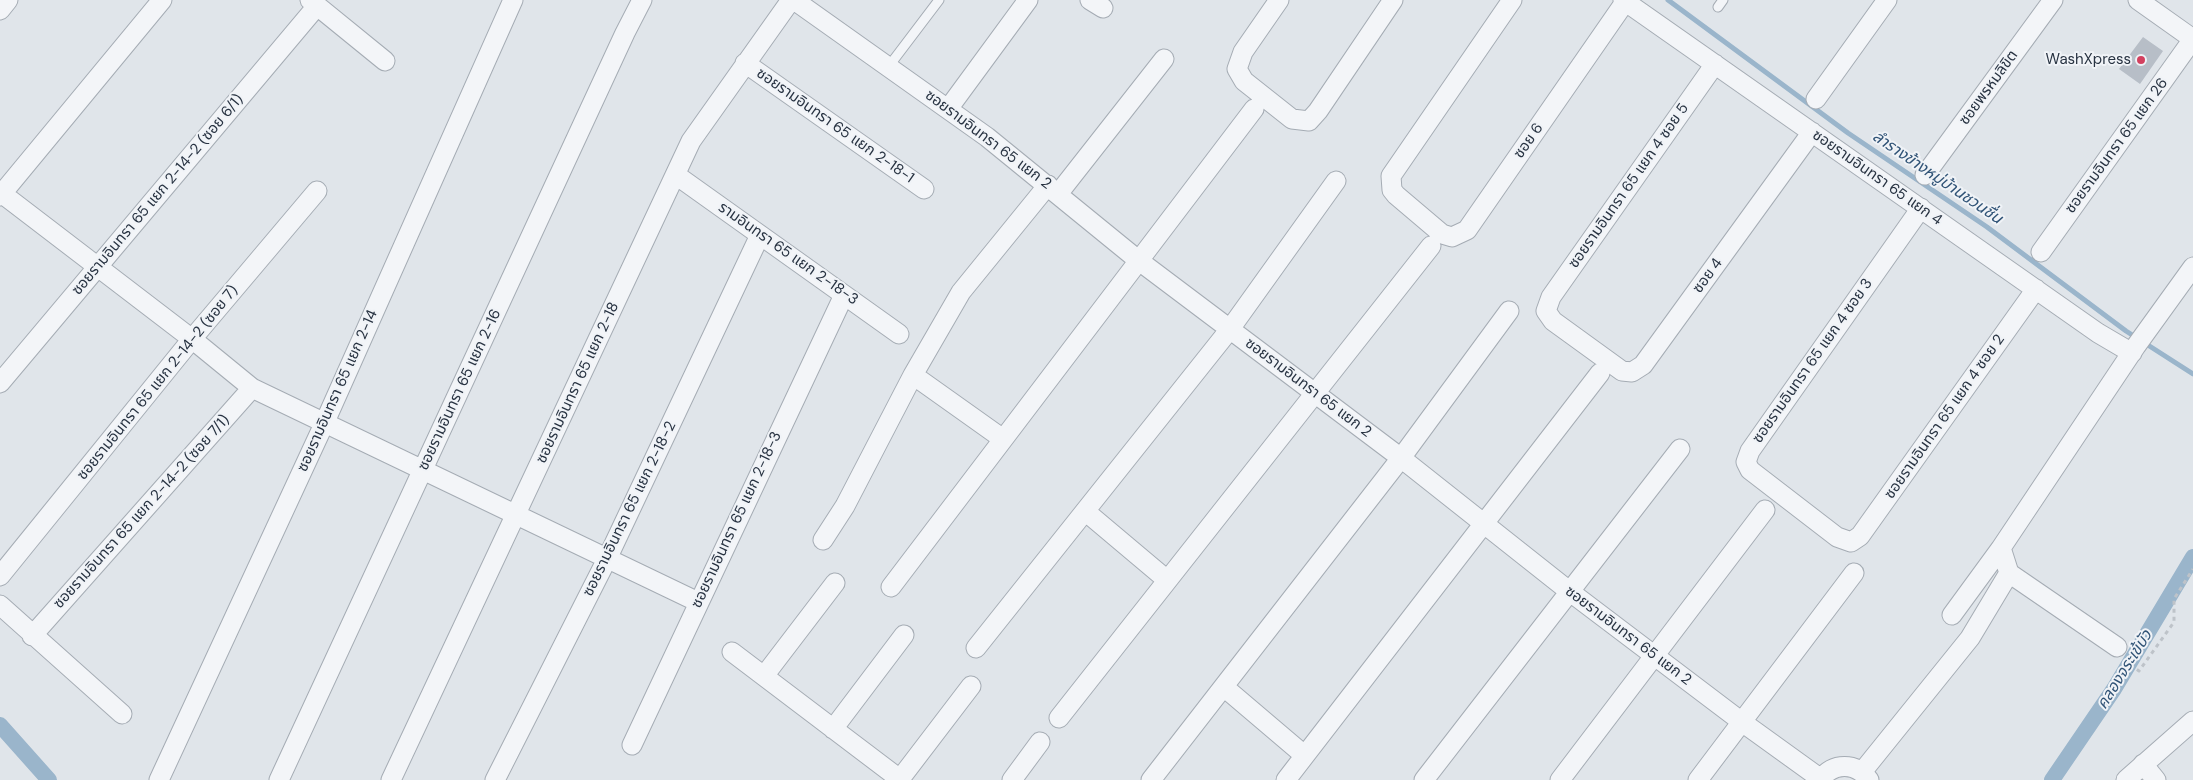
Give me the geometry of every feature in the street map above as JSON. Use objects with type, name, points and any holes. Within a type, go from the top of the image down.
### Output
[{"type":"street","points":[[0,10],[8,0]]},
{"type":"street","points":[[162,0],[1,194],[192,339],[252,388],[324,424],[516,513],[698,602]]},
{"type":"street","name":"ซอยรามอินทรา 65 แยก 2-14","points":[[159,780],[324,424],[513,0]]},
{"type":"street","name":"ซอยรามอินทรา 65 แยก 2-16","points":[[279,780],[642,0]]},
{"type":"street","name":"ซอยรามอินทรา 65 แยก 2-18","points":[[391,780],[691,141],[791,0]]},
{"type":"street","name":"ซอยรามอินทรา 65 แยก 2","points":[[794,0],[987,136],[1138,260],[1401,458],[1483,525],[1569,591],[1820,779]]},
{"type":"street","points":[[948,109],[1028,0]]},
{"type":"street","points":[[1279,0],[1243,52],[1237,69],[1261,104],[1292,119],[1309,121],[1318,111],[1393,0]]},
{"type":"street","name":"ซอย 6","points":[[1512,0],[1391,176],[1392,190],[1442,234],[1452,237],[1467,230],[1624,1]]},
{"type":"street","points":[[1816,99],[1887,0]]},
{"type":"street","name":"ซอยพรหมลิขิต","points":[[1925,175],[2053,0]]},
{"type":"street","points":[[2138,0],[2193,39]]},
{"type":"street","name":"ซอยรามอินทรา 65 แยก 4","points":[[1624,1],[2098,333],[2138,344]]},
{"type":"street","points":[[313,3],[385,60]]},
{"type":"street","name":"ซอยรามอินทรา 65 แยก 2-14-2 (ซอย 6/1)","points":[[0,384],[313,3]]},
{"type":"street","name":"ซอยรามอินทรา 65 แยก 26","points":[[2041,252],[2193,39]]},
{"type":"street","points":[[823,540],[845,506],[913,375],[961,292],[1053,189],[1164,59]]},
{"type":"street","name":"ซอยรามอินทรา 65 แยก 2-18-1","points":[[745,63],[924,189]]},
{"type":"street","name":"ซอยรามอินทรา 65 แยก 4 ซอย 5","points":[[1586,344],[1553,321],[1546,312],[1551,297],[1715,64]]},
{"type":"street","points":[[891,586],[1138,260],[1261,104]]},
{"type":"street","name":"ซอย 4","points":[[1586,344],[1622,371],[1632,372],[1643,365],[1812,132]]},
{"type":"street","name":"รามอินทรา 65 แยก 2-18-3","points":[[676,175],[899,334]]},
{"type":"street","points":[[976,648],[1230,329],[1336,181]]},
{"type":"street","name":"ซอยรามอินทรา 65 แยก 2-14-2 (ซอย 7)","points":[[0,576],[192,339],[317,191]]},
{"type":"street","name":"ซอยรามอินทรา 65 แยก 4 ซอย 3","points":[[1851,542],[1837,537],[1750,470],[1746,462],[1750,451],[1921,208]]},
{"type":"street","name":"ซอยรามอินทรา 65 แยก 2-18-2","points":[[495,780],[607,559],[760,235]]},
{"type":"street","points":[[1059,718],[1431,246]]},
{"type":"street","points":[[1952,615],[2193,267]]},
{"type":"street","name":"ซอยรามอินทรา 65 แยก 4 ซอย 2","points":[[1851,542],[1860,536],[2036,289]]},
{"type":"street","name":"ซอยรามอินทรา 65 แยก 2-18-3","points":[[632,745],[844,295]]},
{"type":"street","points":[[1151,780],[1401,458],[1509,311]]},
{"type":"street","points":[[1286,780],[1600,373]]},
{"type":"street","points":[[913,375],[1002,440]]},
{"type":"street","name":"ซอยรามอินทรา 65 แยก 2-14-2 (ซอย 7/1)","points":[[32,636],[252,388]]},
{"type":"street","points":[[1424,780],[1680,449]]},
{"type":"street","points":[[1560,780],[1765,510]]},
{"type":"street","points":[[1085,511],[1167,580]]},
{"type":"street","points":[[2000,548],[2009,573],[2117,647]]},
{"type":"street","points":[[1698,780],[1854,573]]},
{"type":"street","points":[[1820,779],[1827,772],[1844,766],[1866,776],[1970,638],[2009,573]]},
{"type":"street","points":[[764,676],[835,583]]},
{"type":"street","points":[[0,605],[32,636],[122,714]]},
{"type":"street","points":[[833,729],[904,634]]},
{"type":"street","points":[[732,652],[901,780],[971,686]]},
{"type":"street","points":[[1224,687],[1304,755]]},
{"type":"street","points":[[2126,780],[2193,721]]},
{"type":"street","points":[[1012,780],[1040,742]]},
{"type":"street","points":[[2143,764],[2156,780]]},
{"type":"lane","points":[[889,66],[940,0]]},
{"type":"path","points":[[2139,671],[2174,622],[2174,599],[2193,569]]},
{"type":"building","name":"WashXpress","points":[[2143,37],[2163,51],[2140,84],[2119,69]]},
{"type":"waterway","name":"ลำรางข้างหมู่บ้านชวนชื่น","points":[[1668,0],[1848,133],[1987,227],[2126,331],[2193,374]]},
{"type":"waterway","name":"คลองจระเข้บัว","points":[[2052,780],[2114,689],[2193,557]]},
{"type":"waterway","points":[[0,725],[49,780]]},
{"type":"place","name":"WashXpress","points":[[2141,60]]}]
